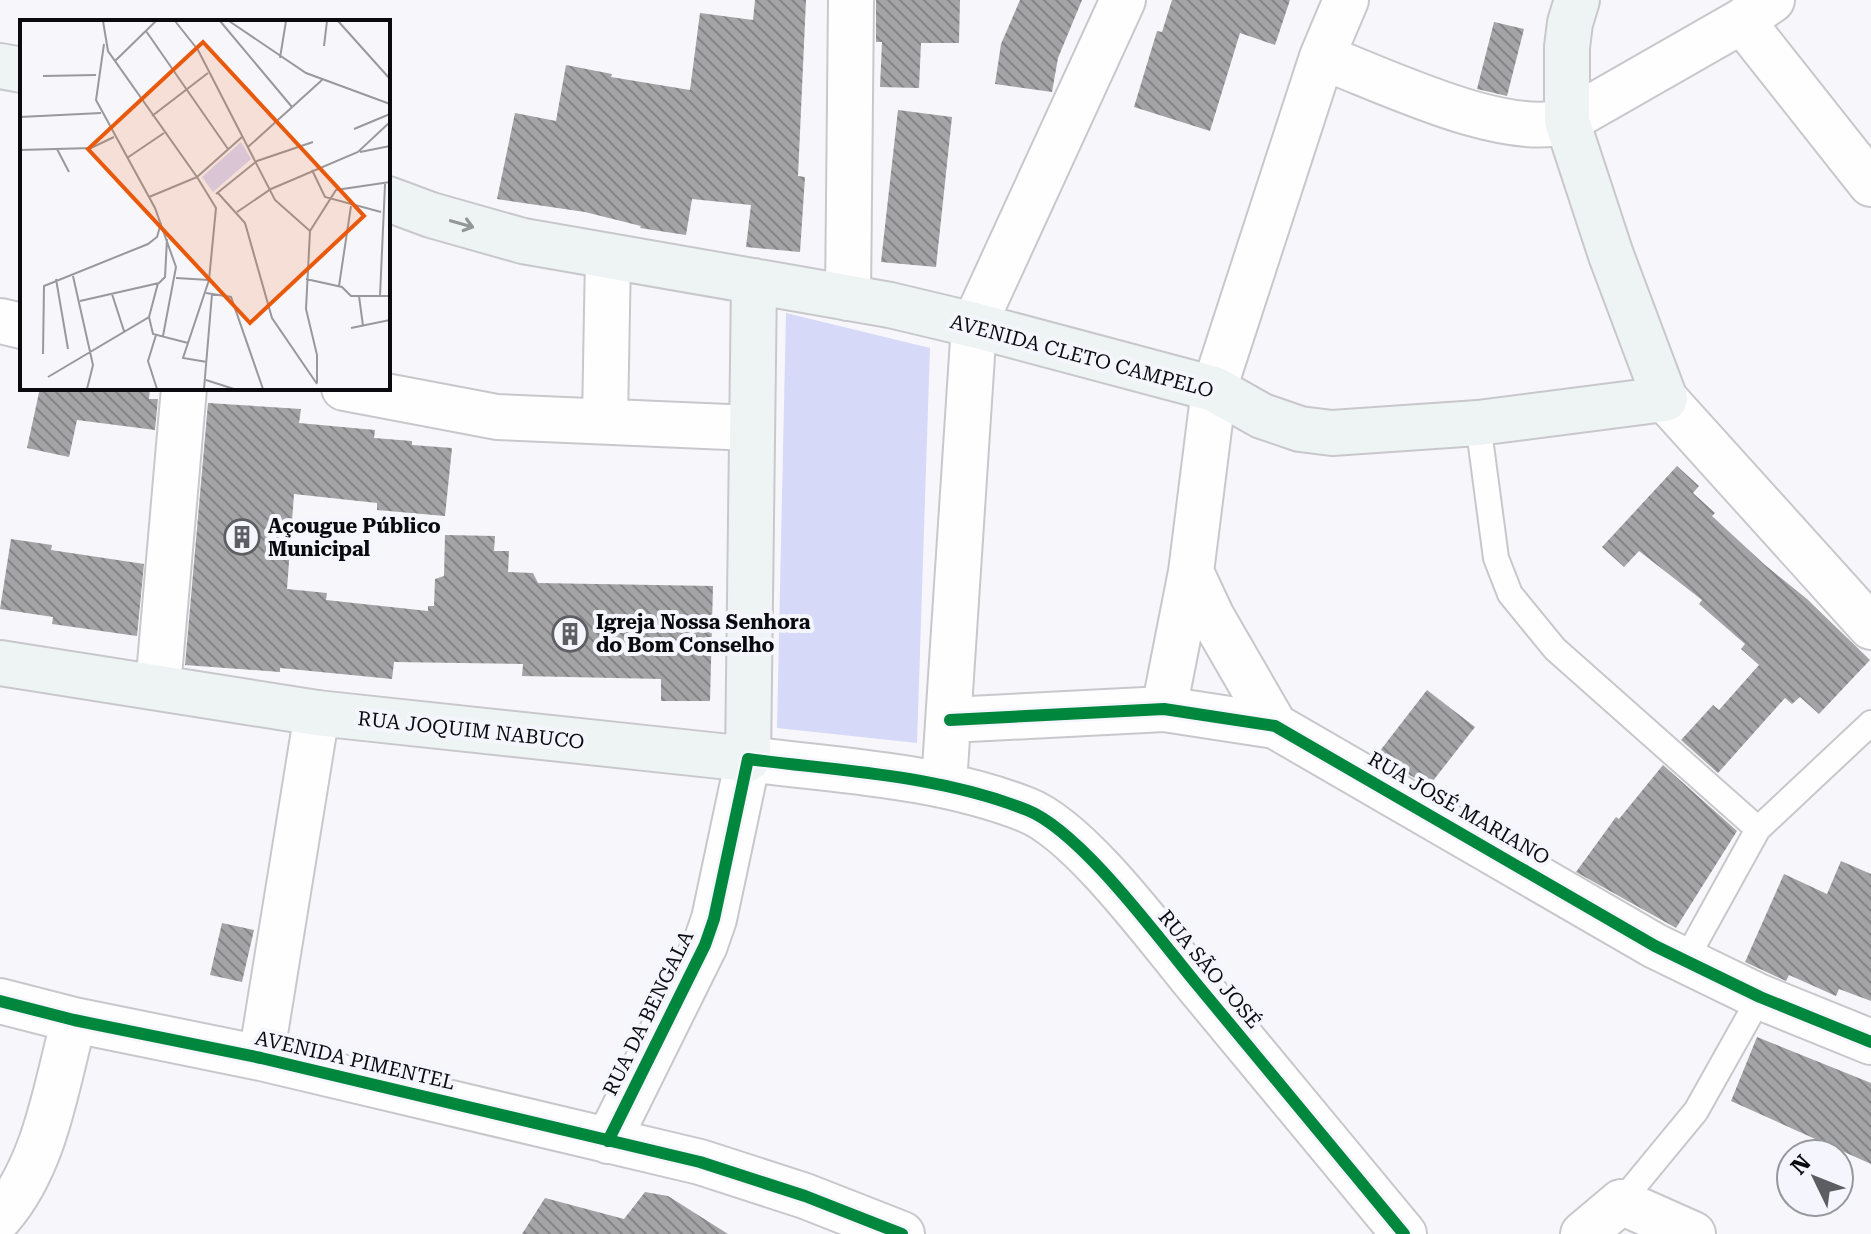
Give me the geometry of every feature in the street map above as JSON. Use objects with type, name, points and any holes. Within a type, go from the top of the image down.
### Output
[{"type":"main road","points":[[1577,0],[1567,47],[1567,121],[1611,255],[1665,399]]},
{"type":"main road","points":[[0,66],[20,70]]},
{"type":"main road","name":"AVENIDA CLETO CAMPELO","points":[[390,200],[431,215],[523,241],[890,305],[974,325],[1214,389],[1262,416],[1300,429],[1332,433],[1478,423],[1665,399]]},
{"type":"main road","name":"RUA DA BENGALA","points":[[748,759],[754,281]]},
{"type":"main road","name":"RUA JOQUIM NABUCO","points":[[0,663],[317,713],[748,759]]},
{"type":"street","points":[[848,298],[851,0]]},
{"type":"street","points":[[944,784],[974,325],[1123,0]]},
{"type":"street","points":[[1164,709],[1191,572],[1214,389],[1322,57],[1346,0]]},
{"type":"street","points":[[1322,57],[1446,104],[1528,125],[1552,125],[1567,121],[1757,10],[1871,184]]},
{"type":"street","points":[[605,420],[608,256]]},
{"type":"street","points":[[0,321],[20,326]]},
{"type":"street","points":[[158,687],[184,390]]},
{"type":"street","points":[[355,390],[497,417],[751,428]]},
{"type":"street","points":[[1665,399],[1871,627]]},
{"type":"street","points":[[1191,572],[1212,617],[1275,726]]},
{"type":"street","name":"RUA JOSÉ MARIANO","points":[[950,720],[1164,709],[1275,726],[1655,946],[1760,997],[1871,1042]]},
{"type":"street","points":[[261,1058],[317,713]]},
{"type":"street","name":"RUA JOQUIM NABUCO","points":[[748,759],[944,784]]},
{"type":"street","name":"RUA DA BENGALA","points":[[608,1141],[705,945],[714,919],[748,759]]},
{"type":"street","name":"RUA SÃO JOSÉ","points":[[944,784],[1029,810],[1051,823],[1092,860],[1404,1234]]},
{"type":"street","name":"AVENIDA PIMENTEL","points":[[0,1001],[74,1020],[261,1058],[700,1162],[805,1196],[902,1234]]},
{"type":"street","points":[[0,1217],[39,1152],[74,1020]]},
{"type":"street","points":[[805,1196],[835,1234]]},
{"type":"street","points":[[1583,1234],[1621,1202],[1693,1234]]},
{"type":"lane","points":[[1478,423],[1496,558],[1510,594],[1555,649],[1758,829]]},
{"type":"lane","points":[[1685,961],[1758,829],[1871,723]]},
{"type":"lane","points":[[1621,1202],[1696,1111],[1760,997]]},
{"type":"shaded area","points":[[786,313],[930,348],[917,743],[777,728]]},
{"type":"building","points":[[755,0],[806,0],[798,176],[805,177],[800,252],[746,247],[751,205],[692,199],[686,235],[640,228],[585,212],[497,199],[515,113],[556,121],[566,65],[612,74],[611,77],[690,90],[700,13],[753,20]]},
{"type":"building","points":[[876,0],[960,0],[959,43],[921,43],[919,88],[880,87],[882,42],[876,42]]},
{"type":"building","points":[[1020,0],[1082,0],[1058,58],[1052,92],[995,84],[1001,44]]},
{"type":"building","points":[[1172,0],[1290,0],[1275,45],[1240,33],[1210,131],[1134,107],[1157,31],[1162,32]]},
{"type":"building","points":[[1494,22],[1524,29],[1507,96],[1477,89]]},
{"type":"building","points":[[898,110],[952,117],[936,267],[881,262]]},
{"type":"building","points":[[40,390],[150,390],[149,399],[158,399],[155,430],[77,420],[69,457],[27,448]]},
{"type":"building","points":[[208,403],[301,409],[299,423],[375,430],[374,438],[452,448],[445,516],[377,510],[377,503],[294,494],[287,589],[327,593],[326,600],[428,611],[428,606],[434,606],[435,579],[444,576],[445,535],[495,536],[494,551],[509,551],[508,572],[533,573],[538,583],[713,586],[710,701],[661,701],[661,679],[522,676],[523,664],[394,662],[392,679],[280,668],[280,672],[185,665]]},
{"type":"building","points":[[1677,466],[1699,486],[1693,493],[1715,513],[1712,516],[1807,599],[1870,660],[1819,714],[1800,697],[1792,704],[1785,698],[1718,773],[1681,740],[1713,705],[1719,710],[1759,665],[1741,649],[1745,644],[1699,604],[1702,600],[1639,551],[1624,567],[1602,547]]},
{"type":"building","points":[[11,539],[52,545],[51,550],[144,564],[137,636],[52,624],[53,617],[0,609]]},
{"type":"building","points":[[1427,690],[1475,727],[1429,786],[1376,756]]},
{"type":"building","points":[[1663,765],[1737,831],[1676,928],[1576,872],[1616,817],[1619,819]]},
{"type":"building","points":[[1841,861],[1871,874],[1871,1001],[1839,989],[1836,996],[1789,975],[1786,981],[1745,962],[1784,874],[1827,894]]},
{"type":"building","points":[[222,923],[254,930],[242,982],[210,975]]},
{"type":"building","points":[[1757,1037],[1871,1083],[1871,1164],[1855,1157],[1855,1138],[1813,1138],[1731,1101]]},
{"type":"building","points":[[645,1192],[668,1196],[728,1234],[522,1234],[545,1198],[624,1219]]},
{"type":"cycle path","points":[[950,720],[1164,709],[1275,726],[1655,946],[1760,997],[1871,1042]]},
{"type":"cycle path","points":[[608,1141],[705,945],[714,919],[748,759],[854,771],[925,782],[994,798],[1027,810],[1070,839],[1139,913],[1404,1234]]},
{"type":"cycle path","points":[[0,1001],[74,1020],[261,1058],[700,1162],[805,1196],[902,1234]]},
{"type":"place","name":"Açougue Público Municipal","points":[[242,537]]},
{"type":"place","name":"Igreja Nossa Senhora do Bom Conselho","points":[[570,634]]}]
